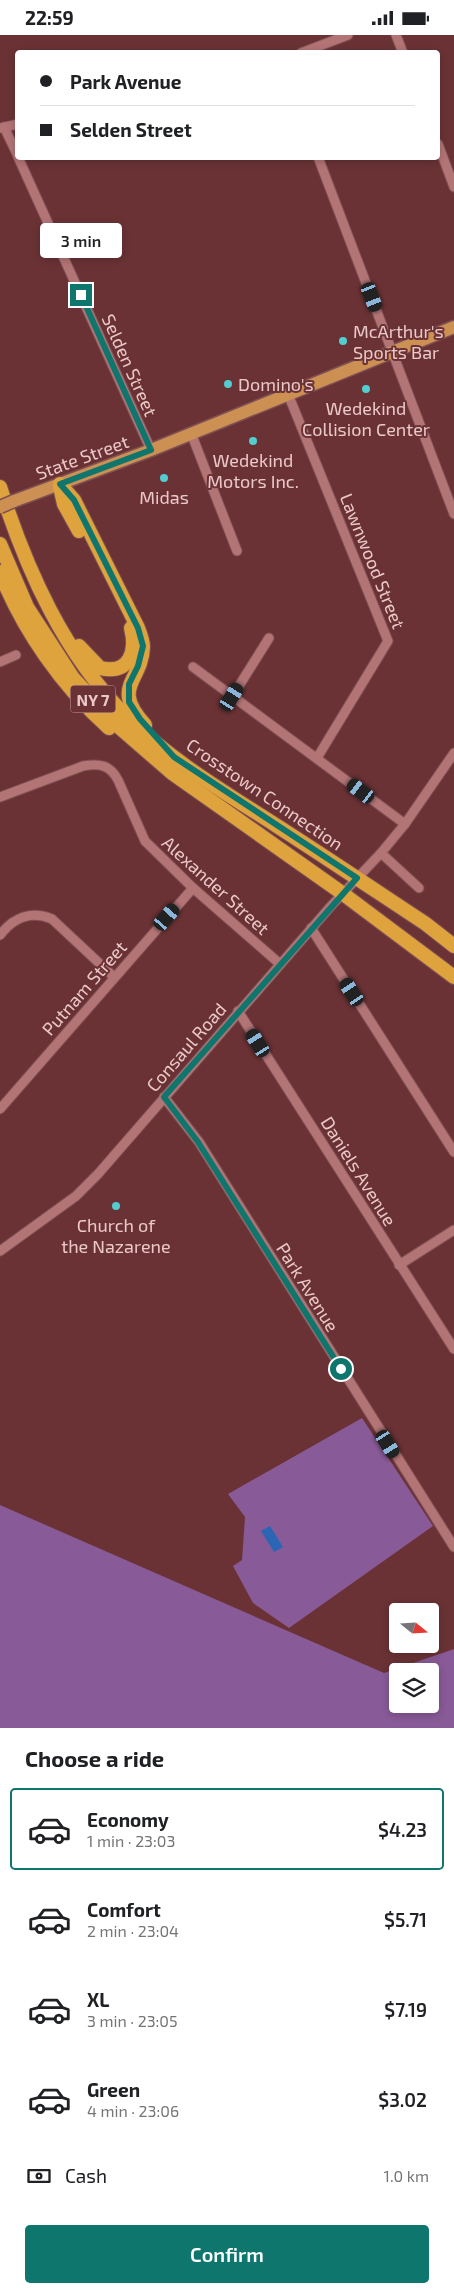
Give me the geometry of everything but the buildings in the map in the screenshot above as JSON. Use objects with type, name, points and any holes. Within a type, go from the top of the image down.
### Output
[{"type":"highway","points":[[60,484],[64,504],[132,629],[132,655],[126,664],[119,668],[100,668],[61,629]]},
{"type":"highway","points":[[60,484],[74,500],[138,628],[143,646],[138,666],[129,684],[129,702],[140,719],[174,757]]},
{"type":"highway","name":"Crosstown Connection","points":[[0,487],[23,553],[46,603],[85,667],[127,717],[174,757],[426,924],[454,946]]},
{"type":"highway","name":"Crosstown Connection","points":[[0,544],[27,607],[74,677],[118,727],[172,773],[342,893],[454,977]]},
{"type":"highway","points":[[0,572],[38,645],[62,679],[94,715],[120,739],[172,773]]},
{"type":"main road","name":"State Street","points":[[0,507],[151,450],[454,327]]},
{"type":"street","points":[[309,50],[348,35]]},
{"type":"street","points":[[396,35],[402,50]]},
{"type":"street","points":[[2,127],[15,125]]},
{"type":"street","name":"Selden Street","points":[[2,127],[15,151]]},
{"type":"street","points":[[440,149],[454,187]]},
{"type":"street","name":"Selden Street","points":[[19,160],[151,450]]},
{"type":"street","points":[[319,160],[454,514]]},
{"type":"street","name":"Lawnwood Street","points":[[288,394],[388,641],[317,758]]},
{"type":"street","points":[[191,433],[237,551]]},
{"type":"street","points":[[232,697],[269,638]]},
{"type":"street","points":[[0,662],[16,655]]},
{"type":"street","points":[[193,667],[405,824]]},
{"type":"street","name":"Consaul Road","points":[[0,1251],[76,1196],[98,1174],[311,928],[381,853],[405,824],[454,753]]},
{"type":"street","name":"Alexander Street","points":[[0,797],[84,766],[94,764],[106,765],[114,772],[145,841],[193,888],[280,964]]},
{"type":"street","points":[[381,853],[419,888]]},
{"type":"street","name":"Putnam Street","points":[[0,1109],[193,888]]},
{"type":"street","points":[[0,935],[9,924],[19,918],[42,915],[52,919],[114,977]]},
{"type":"street","points":[[311,928],[454,1152]]},
{"type":"street","name":"Daniels Avenue","points":[[238,1011],[454,1349]]},
{"type":"street","name":"Park Avenue","points":[[164,1097],[198,1142],[454,1547]]},
{"type":"street","points":[[399,1265],[454,1230]]},
{"type":"shaded area","points":[[362,1418],[433,1526],[289,1628],[253,1603],[233,1566],[242,1560],[245,1517],[228,1494]]},
{"type":"shaded area","points":[[0,1505],[384,1673],[389,1671],[389,1713],[439,1713],[439,1663],[413,1663],[454,1649],[454,1728],[0,1728]]},
{"type":"water","points":[[270,1526],[283,1547],[274,1552],[261,1531]]},
{"type":"place","name":"McArthur's Sports Bar","points":[[343,341]]},
{"type":"place","name":"Domino's","points":[[228,384]]},
{"type":"place","name":"Wedekind Collision Center","points":[[366,389]]},
{"type":"place","name":"Wedekind Motors Inc.","points":[[253,441]]},
{"type":"place","name":"Midas","points":[[164,478]]},
{"type":"place","name":"Church of the Nazarene","points":[[116,1206]]},
{"type":"route","points":[[81,295],[151,450],[60,484],[74,500],[138,628],[143,646],[138,666],[129,684],[129,702],[140,719],[174,757],[224,792],[357,878],[164,1097],[198,1142],[341,1369]]}]
